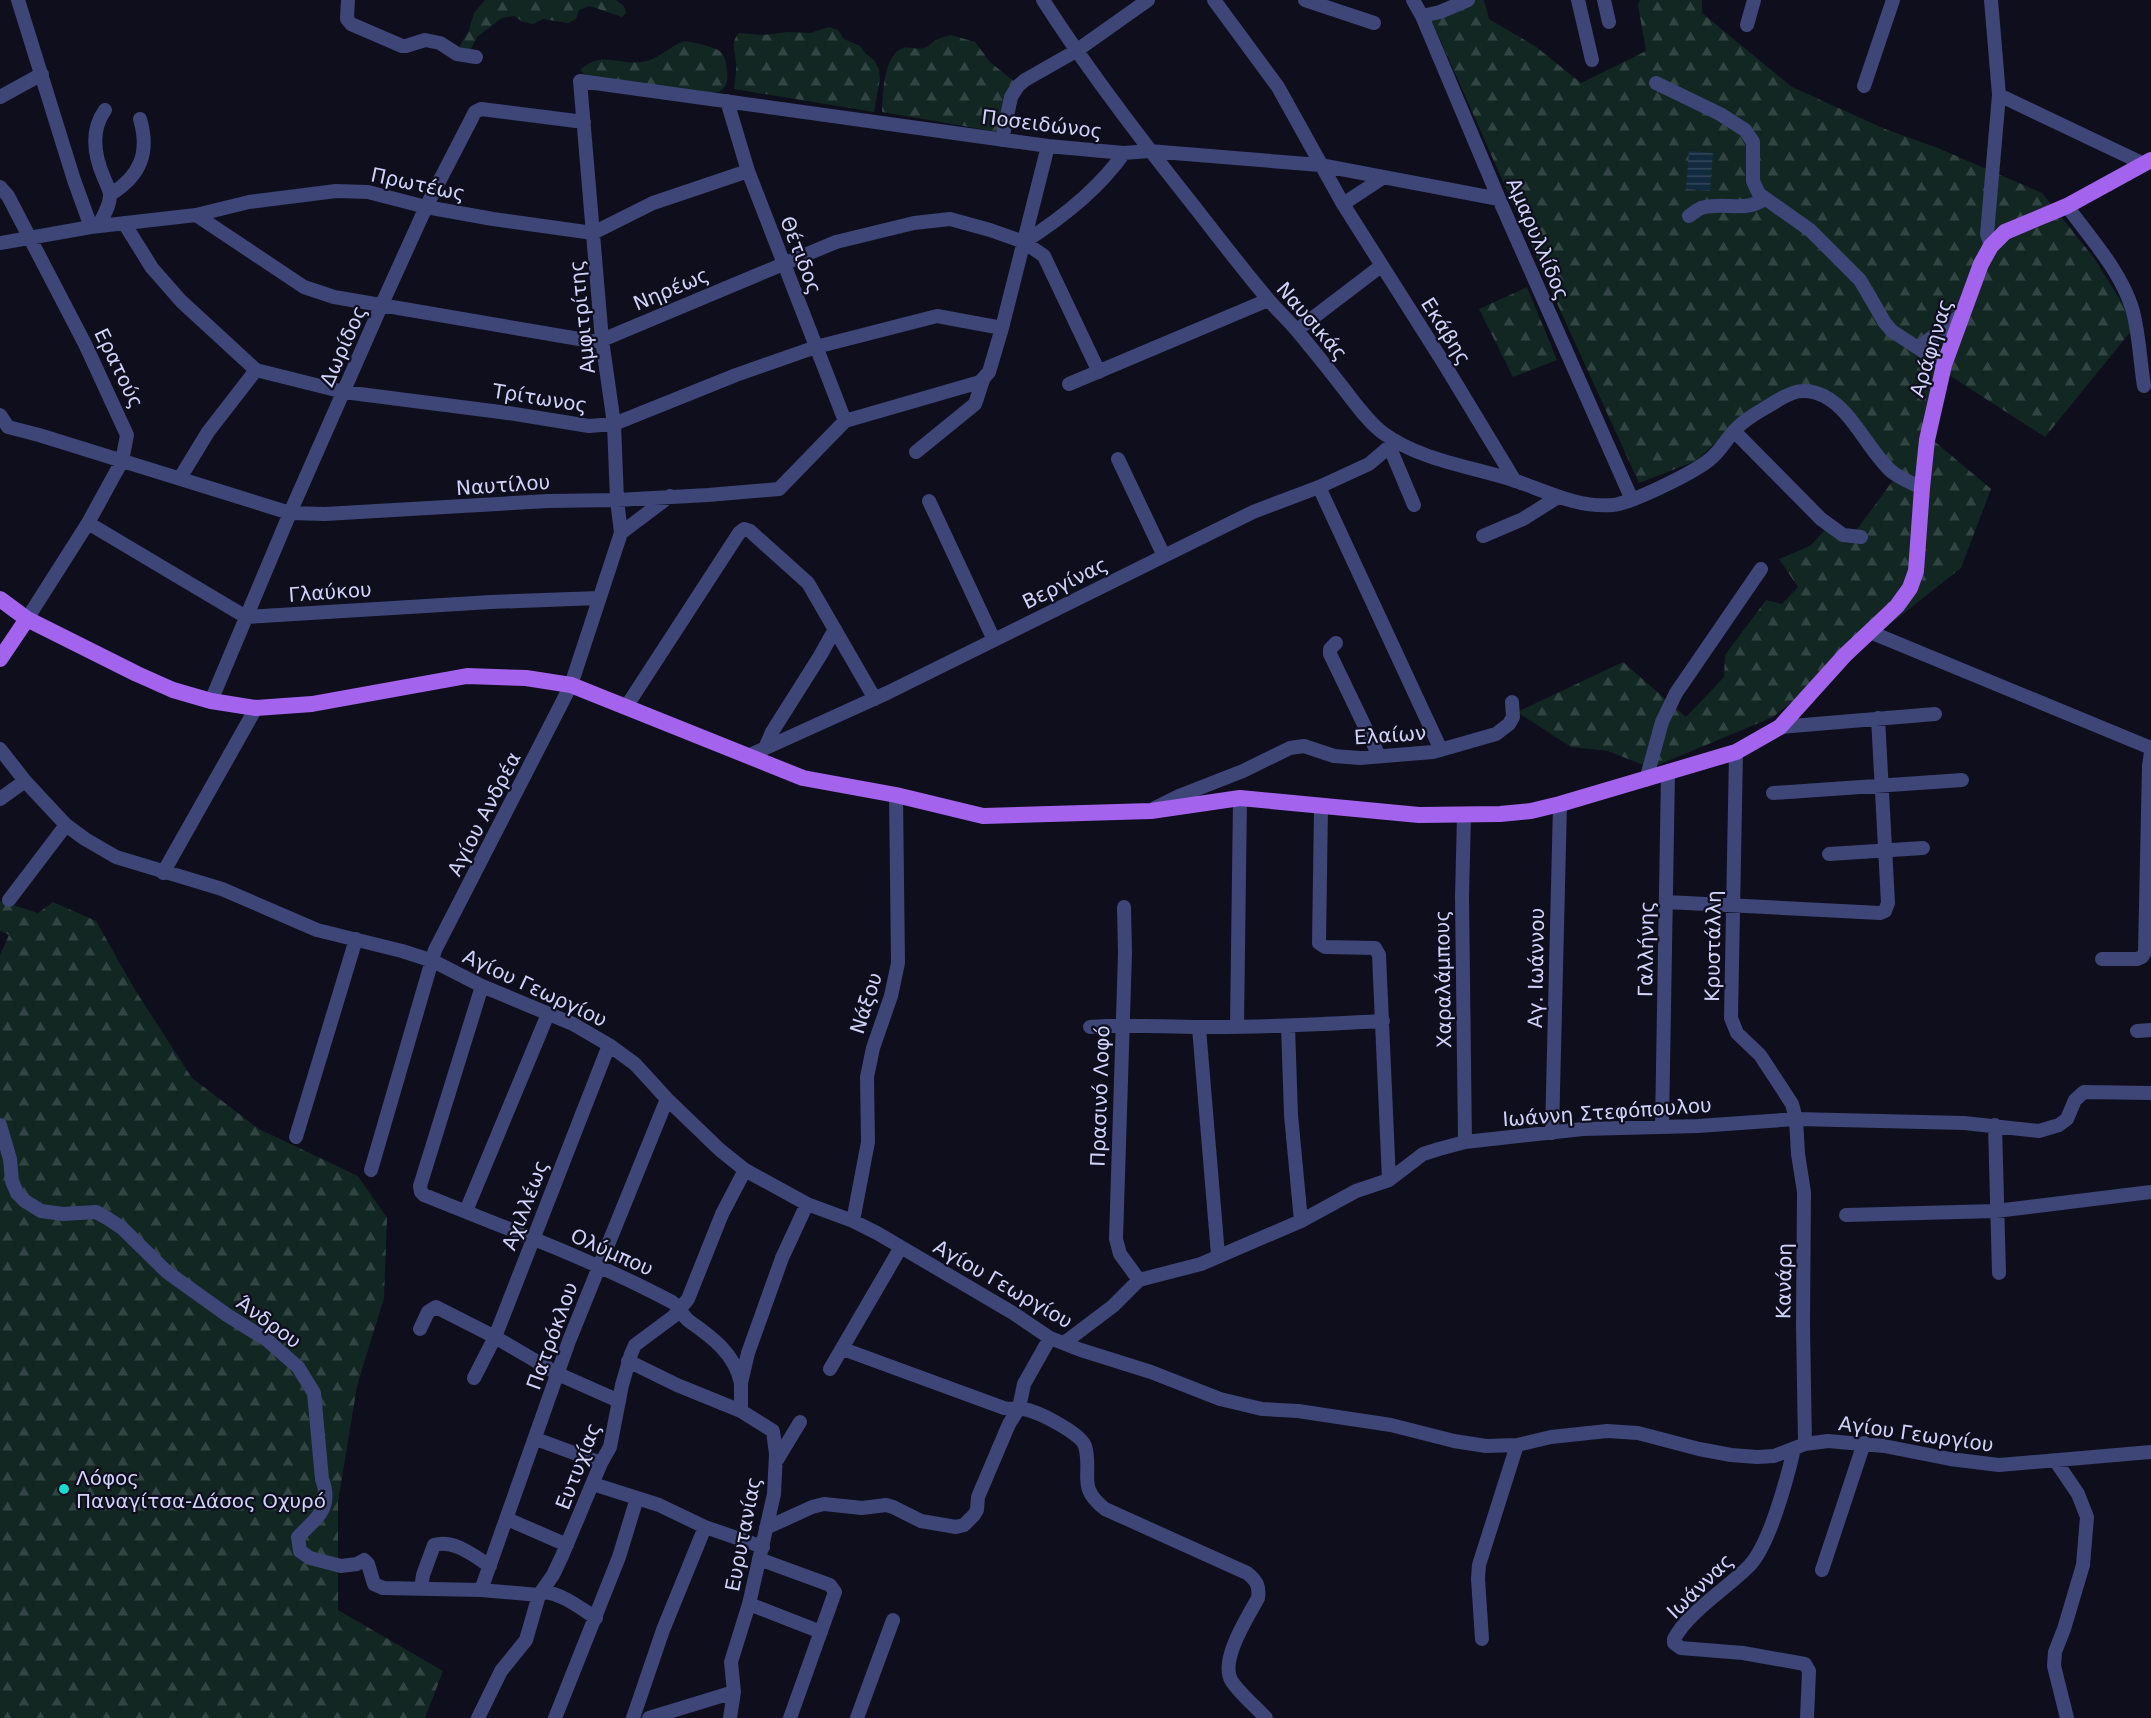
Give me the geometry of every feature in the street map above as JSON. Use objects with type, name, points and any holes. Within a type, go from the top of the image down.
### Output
[{"type":"main road","name":"Αράφηνας","points":[[0,598],[27,620],[145,678],[173,690],[211,701],[256,708],[312,704],[466,676],[526,678],[571,685],[803,778],[896,795],[983,816],[1151,811],[1240,798],[1419,815],[1531,811],[1646,780],[1736,752],[1780,727],[1845,655],[1897,606],[1913,582],[1917,566],[1927,440],[1944,365],[1981,264],[1991,246],[2005,232],[2067,206],[2148,162]]},
{"type":"main road","name":"Ερατούς","points":[[0,659],[27,620]]},
{"type":"street","points":[[18,0],[74,180],[95,226],[106,211],[111,194],[132,178],[141,159],[144,133],[140,119]]},
{"type":"street","points":[[348,0],[347,19],[351,24],[402,46],[425,40],[440,43],[457,54],[476,57]]},
{"type":"street","name":"Ναυσικάς","points":[[1043,0],[1076,51],[1149,151],[1268,300],[1393,444],[1515,481],[1558,497],[1594,505],[1617,505],[1655,489]]},
{"type":"street","points":[[1002,140],[1011,97],[1018,86],[1076,51],[1148,0]]},
{"type":"street","name":"Εκάβης","points":[[1214,0],[1278,87],[1343,204],[1515,481]]},
{"type":"street","points":[[1305,0],[1374,23]]},
{"type":"street","name":"Αμαρυλλίδος","points":[[1413,0],[1422,16],[1499,200],[1629,493]]},
{"type":"street","points":[[1422,16],[1440,12],[1468,0]]},
{"type":"street","points":[[1578,0],[1592,60]]},
{"type":"street","points":[[1604,0],[1610,22]]},
{"type":"street","points":[[1747,25],[1755,0]]},
{"type":"street","points":[[1864,86],[1893,0]]},
{"type":"street","points":[[1991,0],[1999,95],[1988,234],[1991,246]]},
{"type":"street","points":[[0,97],[42,75]]},
{"type":"street","name":"Ποσειδώνος","points":[[580,81],[1048,146],[1124,153],[1149,151],[1320,165],[1499,200]]},
{"type":"street","name":"Αμφιτρίτης","points":[[571,685],[621,533],[617,500],[614,424],[602,340],[580,81]]},
{"type":"street","points":[[1656,83],[1720,114],[1745,130],[1753,142],[1753,181],[1759,194],[1810,230],[1860,280],[1892,331],[1944,365]]},
{"type":"street","points":[[1999,95],[2148,162]]},
{"type":"street","name":"Θέτιδος","points":[[727,101],[748,171],[845,420]]},
{"type":"street","points":[[105,110],[98,121],[95,150],[111,194]]},
{"type":"street","name":"Δωρίδος","points":[[211,701],[290,513],[382,304],[426,207],[476,110],[584,122]]},
{"type":"street","points":[[916,452],[975,404],[1002,328],[1048,146]]},
{"type":"street","points":[[1024,242],[1093,191],[1109,175],[1124,153]]},
{"type":"street","points":[[593,233],[653,202],[748,171]]},
{"type":"street","points":[[1343,204],[1384,177]]},
{"type":"street","name":"Ερατούς","points":[[0,187],[8,196],[30,238],[127,432],[122,461],[88,524],[27,620]]},
{"type":"street","name":"Πρωτέως","points":[[0,243],[95,226],[196,215],[249,202],[336,191],[368,192],[426,207],[593,233]]},
{"type":"street","points":[[1689,216],[1701,208],[1755,206],[1764,199]]},
{"type":"street","points":[[2067,206],[2112,267],[2127,293],[2133,310],[2144,386]]},
{"type":"street","name":"Νηρέως","points":[[196,215],[304,287],[334,297],[591,341],[602,340],[836,242],[914,223],[944,219],[990,230],[1024,242],[1045,257],[1098,372]]},
{"type":"street","name":"Τρίτωνος","points":[[124,223],[152,268],[181,301],[255,370],[344,392],[508,412],[589,426],[614,424],[816,347],[937,315],[1002,328]]},
{"type":"street","points":[[1296,330],[1381,266]]},
{"type":"street","points":[[1069,384],[1268,300]]},
{"type":"street","points":[[1918,348],[1962,315]]},
{"type":"street","points":[[180,478],[208,432],[255,370]]},
{"type":"street","points":[[845,420],[968,386],[986,376]]},
{"type":"street","points":[[1617,505],[1624,495],[1640,489],[1655,489],[1711,459],[1748,417],[1785,394],[1799,391],[1827,397],[1849,418],[1892,472],[1922,488]]},
{"type":"street","name":"Ναυτίλου","points":[[0,415],[4,430],[39,435],[290,513],[325,514],[548,501],[708,495],[779,489],[845,420]]},
{"type":"street","points":[[1734,431],[1821,519],[1843,535],[1861,537]]},
{"type":"street","points":[[1393,444],[1414,505]]},
{"type":"street","name":"Βεργίνας","points":[[748,756],[875,699],[1253,512],[1319,487],[1369,464],[1393,444]]},
{"type":"street","points":[[1118,459],[1164,556]]},
{"type":"street","points":[[1319,487],[1441,750]]},
{"type":"street","points":[[621,533],[670,496]]},
{"type":"street","points":[[1483,536],[1523,519],[1558,497]]},
{"type":"street","points":[[929,501],[994,640]]},
{"type":"street","points":[[88,524],[246,617]]},
{"type":"street","points":[[626,707],[741,530],[750,531],[807,582],[875,699]]},
{"type":"street","points":[[1646,780],[1662,722],[1676,693],[1761,569]]},
{"type":"street","name":"Γλαύκου","points":[[246,617],[491,602],[599,598]]},
{"type":"street","points":[[766,746],[772,732],[835,629]]},
{"type":"street","points":[[1870,632],[2151,750],[2145,952],[2137,959],[2102,959]]},
{"type":"street","points":[[1336,643],[1330,649],[1330,654],[1378,756]]},
{"type":"street","name":"Αγίου Ανδρέα","points":[[371,1170],[435,950],[571,685]]},
{"type":"street","name":"Ελαίων","points":[[1151,811],[1179,796],[1243,771],[1290,748],[1304,746],[1334,756],[1378,756],[1441,750],[1496,734],[1513,717],[1512,702]]},
{"type":"street","points":[[163,873],[256,708]]},
{"type":"street","points":[[1780,727],[1935,714]]},
{"type":"street","points":[[1666,902],[1880,913],[1887,909],[1878,718]]},
{"type":"street","name":"Αγίου Γεωργίου","points":[[0,749],[66,825],[117,857],[163,873],[190,878],[222,889],[317,930],[433,961],[482,986],[573,1024],[609,1045],[635,1064],[667,1099],[720,1150],[745,1170],[807,1204],[853,1221],[901,1247],[1013,1313],[1050,1338],[1240,1405],[1391,1425],[1470,1445],[1517,1445],[1551,1437],[1607,1431],[1638,1433],[1731,1455],[1757,1457],[1774,1456],[1800,1446],[1828,1441],[1864,1443],[1969,1462],[1999,1465],[2151,1452]]},
{"type":"street","name":"Κρυστάλλη","points":[[1736,752],[1731,1018],[1737,1033],[1760,1055],[1784,1090],[1796,1119]]},
{"type":"street","name":"Γαλλήνης","points":[[1662,1126],[1668,773]]},
{"type":"street","points":[[1773,794],[1962,780]]},
{"type":"street","points":[[0,799],[26,781]]},
{"type":"street","name":"Νάξου","points":[[853,1221],[868,1142],[867,1077],[873,1048],[891,996],[898,963],[896,795]]},
{"type":"street","points":[[1237,1027],[1240,798]]},
{"type":"street","name":"Αγ. Ιωάννου","points":[[1551,1133],[1560,804]]},
{"type":"street","points":[[1321,807],[1319,943],[1323,947],[1372,948],[1377,950],[1379,955],[1389,1180]]},
{"type":"street","name":"Χαραλάμπους","points":[[1464,815],[1461,897],[1465,1142]]},
{"type":"street","points":[[9,900],[66,825]]},
{"type":"street","points":[[1829,854],[1923,848]]},
{"type":"street","name":"Πρασινό Λοφό","points":[[1124,908],[1125,953],[1116,1239],[1120,1254],[1139,1280]]},
{"type":"street","points":[[296,1137],[356,939]]},
{"type":"street","name":"Ολύμπου","points":[[482,986],[420,1186],[422,1194],[466,1210],[648,1289],[681,1309],[683,1316],[726,1351],[735,1363],[741,1383]]},
{"type":"street","points":[[466,1210],[548,1014]]},
{"type":"street","points":[[1089,1027],[1122,1025],[1199,1028],[1383,1021]]},
{"type":"street","points":[[1288,1026],[1291,1115],[1300,1221]]},
{"type":"street","points":[[1199,1028],[1218,1255]]},
{"type":"street","name":"Αχιλλέως","points":[[474,1378],[495,1336],[609,1045]]},
{"type":"street","name":"Ιωάννη Στεφόπουλου","points":[[1139,1280],[1201,1264],[1300,1221],[1356,1191],[1389,1180],[1423,1154],[1465,1142],[1583,1129],[1698,1126],[1796,1119],[1995,1125],[2039,1131],[2050,1129],[2067,1119],[2075,1100],[2085,1092],[2151,1093]]},
{"type":"street","name":"Πατρόκλου","points":[[481,1590],[569,1341],[667,1099]]},
{"type":"street","name":"Κανάρη","points":[[1796,1119],[1798,1154],[1804,1192],[1800,1446]]},
{"type":"street","name":"Άνδρου","points":[[0,1125],[10,1159],[12,1181],[17,1192],[25,1201],[41,1211],[63,1214],[96,1212],[107,1218],[122,1228],[167,1272],[227,1315],[267,1340],[298,1367],[314,1393],[322,1479],[326,1492],[322,1512],[298,1537],[300,1551],[310,1558],[336,1566],[350,1566],[366,1561],[371,1579],[377,1587],[481,1590],[539,1595],[544,1592],[556,1594],[596,1618]]},
{"type":"street","points":[[1995,1125],[1999,1273]]},
{"type":"street","name":"Ευτυχίας","points":[[478,1718],[501,1671],[526,1640],[539,1595],[553,1575],[613,1438],[628,1361],[635,1345],[681,1309],[688,1299],[722,1214],[745,1170]]},
{"type":"street","points":[[1846,1215],[1996,1211],[2151,1192]]},
{"type":"street","points":[[628,1361],[741,1411],[741,1383],[759,1321],[782,1258],[807,1204]]},
{"type":"street","points":[[830,1369],[901,1247]]},
{"type":"street","points":[[1064,1343],[1113,1306],[1139,1280]]},
{"type":"street","points":[[420,1329],[428,1312],[436,1306],[495,1336],[558,1374],[619,1401]]},
{"type":"street","points":[[766,1528],[812,1507],[824,1504],[862,1508],[886,1505],[921,1521],[951,1527],[964,1525],[977,1510],[978,1497],[1009,1424],[1019,1408],[1024,1384],[1050,1338]]},
{"type":"street","points":[[843,1349],[1004,1408],[1032,1411],[1077,1435],[1085,1447],[1087,1483],[1090,1494],[1105,1509],[1247,1573],[1255,1580],[1259,1589],[1258,1598],[1232,1650],[1228,1672],[1231,1681],[1266,1718]]},
{"type":"street","name":"Ευρυτανίας","points":[[730,1718],[734,1692],[731,1662],[749,1604],[761,1553],[774,1494],[776,1462],[774,1431],[741,1411]]},
{"type":"street","points":[[776,1462],[800,1422]]},
{"type":"street","points":[[536,1439],[601,1463]]},
{"type":"street","points":[[1822,1570],[1864,1443]]},
{"type":"street","points":[[1482,1639],[1479,1564],[1517,1445]]},
{"type":"street","name":"Ιωάννας","points":[[1800,1446],[1763,1548],[1749,1566],[1692,1618],[1674,1639],[1677,1646],[1681,1648],[1743,1653],[1805,1664],[1809,1671],[1806,1718]]},
{"type":"street","points":[[2055,1460],[2078,1494],[2087,1517],[2083,1565],[2055,1652],[2054,1666],[2067,1718]]},
{"type":"street","points":[[593,1484],[671,1510],[833,1587],[834,1595],[790,1718]]},
{"type":"street","points":[[555,1718],[619,1557],[637,1498]]},
{"type":"street","points":[[507,1519],[567,1545]]},
{"type":"street","points":[[633,1718],[663,1630],[705,1527]]},
{"type":"street","points":[[421,1589],[434,1545],[441,1543],[453,1546],[490,1566]]},
{"type":"street","points":[[749,1604],[821,1632]]},
{"type":"street","points":[[857,1718],[893,1620]]},
{"type":"street","points":[[649,1718],[734,1692]]},
{"type":"green space","points":[[485,0],[616,0],[624,6],[626,13],[622,17],[590,6],[579,10],[576,19],[568,23],[543,19],[533,24],[523,22],[514,16],[502,18],[477,37],[470,51],[459,47],[469,30],[474,13]]},
{"type":"green space","points":[[1462,0],[1484,0],[1489,19],[1535,46],[1581,83],[1646,51],[1638,5],[1640,0],[1702,0],[1702,13],[1792,87],[1885,129],[1938,148],[2042,193],[2094,258],[2136,325],[2045,437],[1938,368],[1927,435],[1991,489],[1961,568],[1773,717],[1651,768],[1608,751],[1571,747],[1517,712],[1623,662],[1686,717],[1724,677],[1725,655],[1766,600],[1782,604],[1798,587],[1779,559],[1810,546],[1826,529],[1849,540],[1897,475],[1827,391],[1792,390],[1743,417],[1696,461],[1639,483],[1428,12]]},
{"type":"green space","points":[[829,27],[838,30],[844,39],[860,46],[874,60],[879,69],[880,78],[874,112],[734,89],[736,65],[734,43],[739,33],[763,35],[788,32],[810,33]]},
{"type":"green space","points":[[951,35],[975,42],[990,62],[1016,83],[998,132],[882,112],[885,76],[891,58],[896,52],[903,48],[923,48]]},
{"type":"green space","points":[[684,41],[714,48],[721,52],[726,63],[727,77],[726,85],[719,92],[702,93],[593,79],[580,70],[602,59],[648,61]]},
{"type":"green space","points":[[1527,287],[1557,360],[1513,377],[1479,309]]},
{"type":"green space","points":[[0,901],[38,913],[53,902],[96,921],[135,990],[192,1078],[259,1129],[358,1176],[387,1218],[384,1298],[357,1386],[338,1502],[338,1610],[443,1671],[425,1718],[0,1718],[0,955],[9,935],[0,931]]},
{"type":"water","points":[[1689,151],[1713,153],[1710,191],[1686,189]]},
{"type":"place","name":"Λόφος Παναγίτσα-Δάσος Οχυρό","points":[[64,1489]]}]
